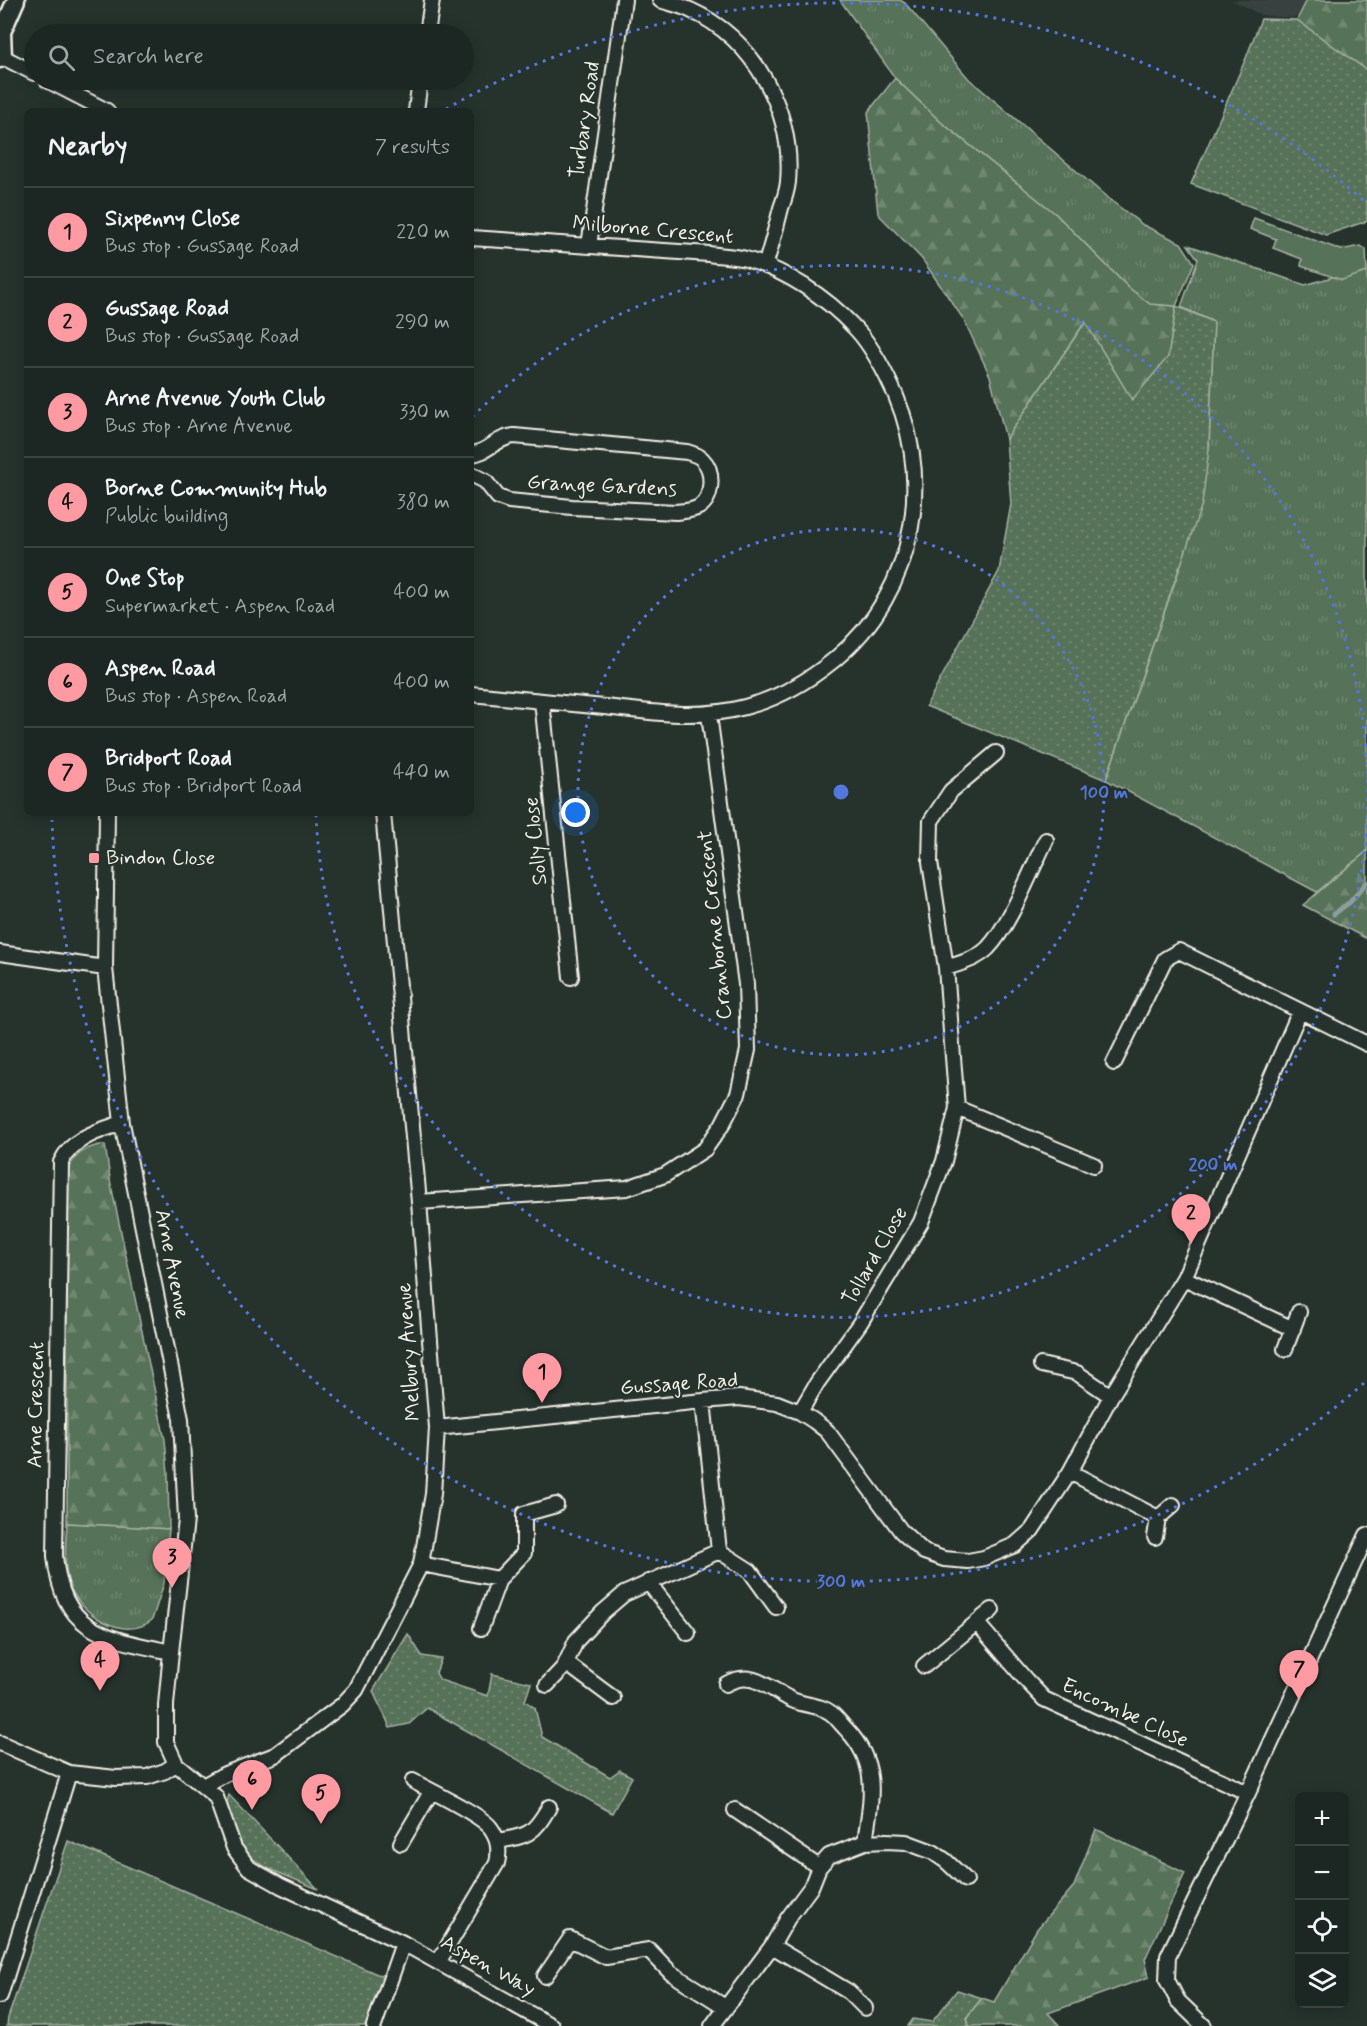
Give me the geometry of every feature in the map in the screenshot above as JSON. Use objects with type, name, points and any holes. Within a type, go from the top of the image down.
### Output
[{"type":"street","points":[[16,0],[2,32],[2,58],[24,68]]},
{"type":"street","points":[[428,24],[432,0]]},
{"type":"street","name":"Turbary Road","points":[[589,246],[624,0]]},
{"type":"street","points":[[660,0],[697,14],[713,23],[739,45],[758,68],[775,96],[784,126],[789,155],[788,184],[765,266]]},
{"type":"street","points":[[66,90],[101,108]]},
{"type":"street","points":[[416,108],[419,90]]},
{"type":"street","name":"Milborne Crescent","points":[[474,238],[709,254],[743,259],[788,276],[823,299],[855,328],[876,357],[893,389],[904,419],[912,450],[914,488],[911,525],[903,561],[889,595],[868,626],[845,651],[819,672],[784,693],[747,707],[710,715],[674,715],[474,694]]},
{"type":"street","name":"Grange Gardens","points":[[475,454],[504,437],[514,436],[687,452],[699,456],[705,462],[710,485],[709,494],[702,505],[692,510],[676,512],[572,507],[509,501],[498,497],[475,475]]},
{"type":"street","name":"Solly Close","points":[[542,701],[571,977]]},
{"type":"street","name":"Cranborne Crescent","points":[[419,1202],[627,1188],[665,1175],[705,1149],[722,1125],[738,1094],[748,1050],[746,984],[710,715]]},
{"type":"street","name":"Tollard Close","points":[[800,1412],[817,1383],[860,1323],[921,1222],[944,1161],[957,1108],[946,968],[930,862],[931,821],[951,791],[996,753]]},
{"type":"street","name":"Arne Avenue","points":[[107,816],[105,968],[122,1123],[181,1419],[186,1520],[165,1724],[166,1742],[177,1764]]},
{"type":"street","name":"Melbury Avenue","points":[[203,1786],[225,1774],[275,1755],[342,1705],[356,1690],[421,1564],[433,1494],[437,1428],[419,1202],[383,816]]},
{"type":"street","points":[[946,968],[969,961],[988,948],[1005,923],[1046,840]]},
{"type":"street","points":[[1114,1062],[1165,959],[1179,951],[1367,1044]]},
{"type":"street","points":[[0,953],[105,968]]},
{"type":"street","name":"Gussage Road","points":[[437,1428],[703,1401],[751,1399],[777,1403],[800,1412],[827,1431],[901,1531],[924,1552],[944,1559],[968,1561],[1000,1552],[1024,1539],[1032,1530],[1070,1472],[1111,1396],[1184,1278],[1300,1011]]},
{"type":"street","points":[[957,1108],[1094,1165]]},
{"type":"street","name":"Arne Crescent","points":[[122,1123],[82,1138],[66,1152],[61,1162],[55,1556],[57,1577],[62,1593],[77,1618],[97,1632],[117,1641],[171,1652]]},
{"type":"street","points":[[1184,1278],[1293,1329]]},
{"type":"street","points":[[1285,1349],[1299,1312]]},
{"type":"street","points":[[1041,1365],[1077,1372],[1111,1396]]},
{"type":"street","points":[[703,1401],[718,1551]]},
{"type":"street","points":[[1070,1472],[1158,1518]]},
{"type":"street","points":[[481,1628],[499,1579],[524,1553],[524,1514],[556,1505]]},
{"type":"street","points":[[1155,1537],[1158,1518],[1173,1505]]},
{"type":"street","points":[[1204,2026],[1178,2001],[1167,1980],[1168,1956],[1248,1793],[1367,1535]]},
{"type":"street","points":[[547,1684],[566,1663],[576,1641],[603,1612],[624,1594],[718,1551]]},
{"type":"street","points":[[718,1551],[750,1571],[776,1607]]},
{"type":"street","points":[[421,1564],[499,1579]]},
{"type":"street","points":[[648,1582],[688,1633]]},
{"type":"street","points":[[924,1666],[992,1610]]},
{"type":"street","name":"Encombe Close","points":[[978,1623],[1044,1699],[1248,1793]]},
{"type":"street","points":[[566,1663],[613,1698]]},
{"type":"street","points":[[726,1684],[744,1677],[759,1682],[793,1701],[830,1712],[854,1738],[868,1762],[872,1793],[865,1842]]},
{"type":"street","points":[[0,1743],[69,1773],[134,1778],[156,1775],[177,1764]]},
{"type":"street","name":"Aspen Way","points":[[177,1764],[216,1797],[234,1848],[249,1868],[281,1886],[439,1961],[552,2026]]},
{"type":"street","points":[[0,1996],[69,1773]]},
{"type":"street","points":[[413,1781],[488,1824],[497,1841],[499,1855],[496,1863],[439,1961]]},
{"type":"street","points":[[401,1843],[431,1792]]},
{"type":"street","points":[[497,1841],[523,1837],[538,1826],[549,1807]]},
{"type":"street","points":[[735,1810],[819,1867]]},
{"type":"street","points":[[712,2026],[772,1946],[788,1918],[811,1887],[819,1867],[829,1856],[865,1842],[886,1840],[906,1842],[929,1850],[946,1861],[966,1880]]},
{"type":"street","points":[[545,1976],[570,1939],[606,1957],[650,1950],[671,1973],[725,2007]]},
{"type":"street","points":[[374,2026],[403,1943]]},
{"type":"street","points":[[772,1946],[849,1992],[865,2008]]},
{"type":"shaded area","points":[[1232,0],[1308,0],[1299,16],[1292,18],[1261,15]]},
{"type":"green space","points":[[840,0],[900,0],[905,3],[969,79],[1109,199],[1143,225],[1181,243],[1194,263],[1176,306],[1150,304],[1128,287],[1056,214],[941,122],[895,78]]},
{"type":"green space","points":[[1307,0],[1367,0],[1367,70],[1297,20]]},
{"type":"green space","points":[[1261,19],[1297,20],[1367,70],[1367,221],[1326,235],[1191,184]]},
{"type":"green space","points":[[895,78],[941,122],[1056,214],[1128,287],[1150,304],[1176,306],[1168,357],[1132,400],[1085,322],[1006,439],[990,376],[964,320],[922,259],[878,214],[868,112]]},
{"type":"green space","points":[[1254,218],[1341,250],[1360,246],[1366,249],[1367,272],[1342,280],[1301,266],[1302,259],[1273,248],[1276,239],[1250,229]]},
{"type":"green space","points":[[1188,245],[1305,285],[1367,267],[1367,851],[1317,892],[1106,780],[1202,504],[1209,449],[1214,322],[1181,307],[1198,259]]},
{"type":"green space","points":[[1176,306],[1214,322],[1209,449],[1247,512],[1180,566],[1106,780],[926,706],[999,571],[1011,504],[1006,439],[1085,322],[1168,357]]},
{"type":"green space","points":[[1367,851],[1367,939],[1303,905]]},
{"type":"green space","points":[[99,1145],[105,1145],[111,1185],[165,1440],[169,1529],[67,1523],[67,1173],[79,1154]]},
{"type":"green space","points":[[67,1523],[169,1529],[164,1583],[152,1620],[141,1626],[128,1628],[116,1626],[103,1622],[82,1605],[74,1595],[67,1576],[65,1553]]},
{"type":"green space","points":[[408,1634],[422,1656],[441,1659],[436,1673],[440,1680],[488,1696],[492,1674],[531,1683],[525,1701],[535,1708],[542,1737],[610,1777],[620,1770],[632,1777],[612,1813],[427,1708],[409,1724],[390,1728],[373,1691]]},
{"type":"green space","points":[[229,1795],[318,1889],[267,1868],[247,1855],[237,1836],[226,1805]]},
{"type":"green space","points":[[1096,1829],[1185,1873],[1145,1959],[1149,1977],[1048,2013],[1060,2026],[969,2026],[967,2017],[982,1998],[994,2002],[1037,1929],[1074,1886]]},
{"type":"green space","points":[[68,1841],[377,1974],[388,1976],[371,2026],[7,2026]]},
{"type":"green space","points":[[957,1990],[982,1998],[967,2017],[969,2026],[908,2026],[913,2019],[932,2022]]},
{"type":"waterway","points":[[1334,914],[1350,902],[1367,882]]},
{"type":"place","name":"Bindon Close","points":[[94,858]]},
{"type":"place","name":"Gussage Road","points":[[1191,1244]]},
{"type":"place","name":"Sixpenny Close","points":[[542,1403]]},
{"type":"place","name":"Arne Avenue Youth Club","points":[[172,1588]]},
{"type":"place","name":"Borne Community Hub","points":[[100,1691]]},
{"type":"place","name":"Bridport Road","points":[[1299,1700]]},
{"type":"place","name":"Aspen Road","points":[[252,1810]]},
{"type":"place","name":"One Stop","points":[[321,1824]]}]
